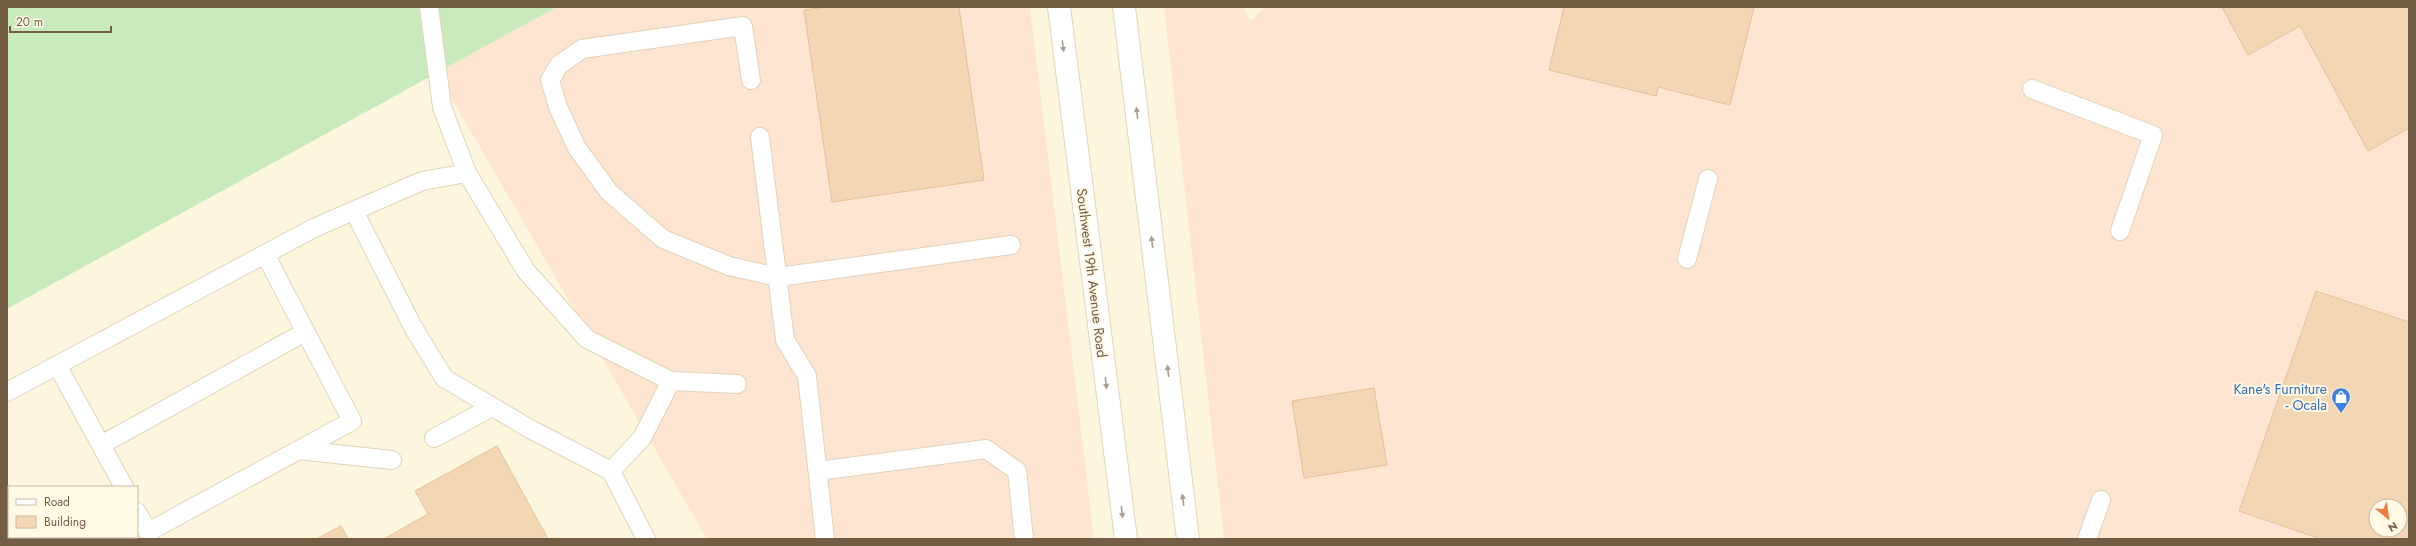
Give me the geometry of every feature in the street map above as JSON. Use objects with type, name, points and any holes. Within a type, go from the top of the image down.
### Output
[{"type":"main road","name":"Southwest 19th Avenue Road","points":[[1058,7],[1126,539]]},
{"type":"main road","points":[[1124,7],[1188,539]]},
{"type":"lane","points":[[429,7],[442,107],[467,173],[526,271],[587,339],[671,381],[737,384]]},
{"type":"lane","points":[[751,80],[744,26],[582,49],[559,64],[550,80],[558,107],[578,148],[609,192],[663,239],[729,266],[778,277],[1011,245]]},
{"type":"lane","points":[[2032,89],[2153,136],[2120,232]]},
{"type":"lane","points":[[760,137],[785,340],[807,376],[825,539]]},
{"type":"lane","points":[[7,392],[314,228],[422,182],[467,173]]},
{"type":"lane","points":[[1687,259],[1708,179]]},
{"type":"lane","points":[[354,211],[413,327],[444,378],[492,407],[611,471],[646,539]]},
{"type":"lane","points":[[138,514],[148,532],[352,421],[265,254]]},
{"type":"lane","points":[[101,444],[305,332]]},
{"type":"lane","points":[[57,365],[123,486]]},
{"type":"lane","points":[[611,471],[642,438],[671,381]]},
{"type":"lane","points":[[434,438],[492,407]]},
{"type":"lane","points":[[818,471],[986,448],[1017,471],[1024,539]]},
{"type":"lane","points":[[298,450],[392,460]]},
{"type":"lane","points":[[2087,539],[2100,500]]},
{"type":"shaded area","points":[[557,7],[1030,7],[1094,539],[707,539],[437,73]]},
{"type":"shaded area","points":[[1164,7],[1242,7],[1251,21],[1264,7],[2409,7],[2409,539],[1224,539]]},
{"type":"green space","points":[[7,7],[557,7],[7,309]]},
{"type":"building","points":[[828,7],[959,7],[984,180],[832,202],[804,10]]},
{"type":"building","points":[[1564,7],[1754,7],[1730,105],[1658,87],[1656,96],[1549,70]]},
{"type":"building","points":[[2222,7],[2409,7],[2409,128],[2368,151],[2300,26],[2248,55]]},
{"type":"building","name":"Kane's Furniture - Ocala","points":[[2316,291],[2409,322],[2409,539],[2321,539],[2239,511]]},
{"type":"building","points":[[1374,388],[1387,465],[1304,478],[1292,401]]},
{"type":"building","points":[[497,446],[548,539],[384,539],[428,514],[415,491]]},
{"type":"building","points":[[341,526],[348,539],[316,539]]},
{"type":"place","name":"Kane's Furniture - Ocala","points":[[2341,414]]}]
